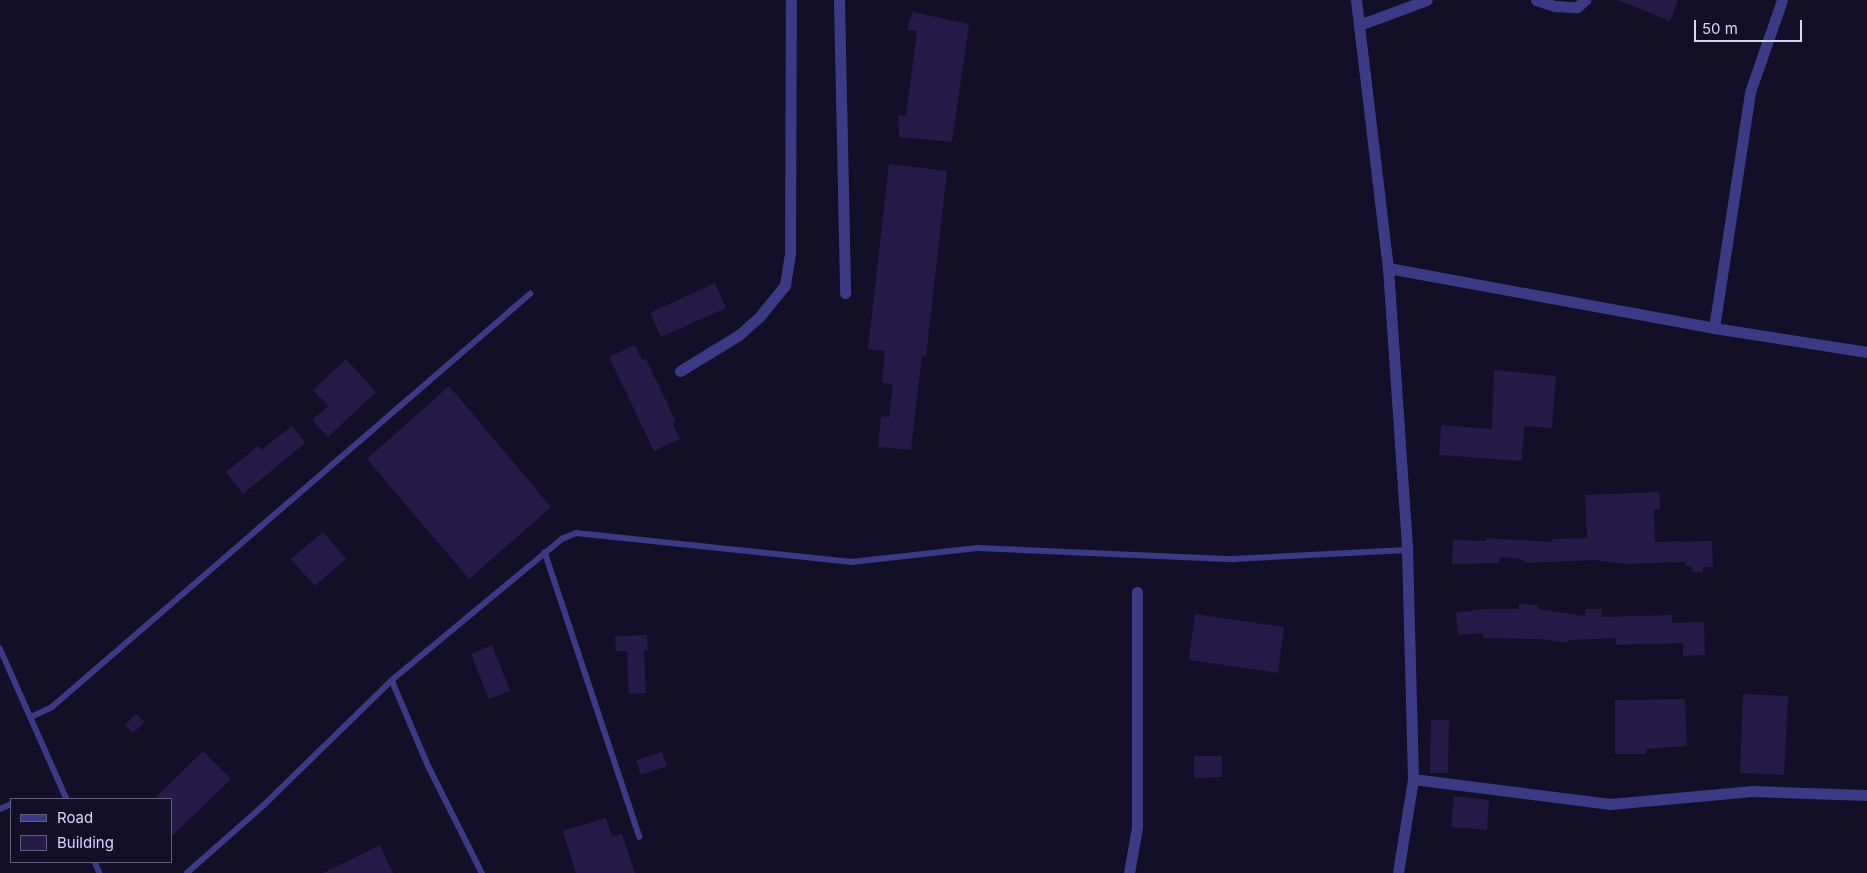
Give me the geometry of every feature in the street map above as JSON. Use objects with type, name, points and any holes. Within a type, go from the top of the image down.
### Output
[{"type":"street","points":[[680,372],[739,335],[760,316],[785,284],[790,252],[791,0]]},
{"type":"street","points":[[839,0],[845,293]]},
{"type":"street","points":[[1356,0],[1388,268],[1407,550],[1413,779],[1398,873]]},
{"type":"street","points":[[1359,25],[1426,0]]},
{"type":"street","points":[[1536,0],[1555,6],[1577,6],[1585,0]]},
{"type":"street","points":[[1714,328],[1750,92],[1782,0]]},
{"type":"street","points":[[1388,268],[1714,328],[1867,352]]},
{"type":"street","points":[[1130,873],[1137,827],[1137,592]]},
{"type":"street","points":[[1413,779],[1610,804],[1752,791],[1867,795]]},
{"type":"lane","points":[[31,717],[52,707],[530,294]]},
{"type":"lane","points":[[187,873],[264,805],[392,680],[545,552],[562,539],[576,534],[851,562],[977,548],[1232,559],[1407,550]]},
{"type":"lane","points":[[545,552],[640,837]]},
{"type":"lane","points":[[0,648],[67,798]]},
{"type":"lane","points":[[392,680],[430,767],[482,873]]},
{"type":"building","points":[[1618,0],[1678,0],[1670,21]]},
{"type":"building","points":[[912,12],[969,24],[952,142],[899,137],[898,115],[906,116],[917,31],[907,30]]},
{"type":"building","points":[[889,164],[947,171],[926,356],[922,355],[911,450],[878,447],[881,416],[889,417],[893,384],[882,383],[885,351],[868,349]]},
{"type":"building","points":[[715,283],[726,308],[661,337],[650,313]]},
{"type":"building","points":[[635,345],[642,360],[646,359],[676,422],[673,424],[680,439],[654,451],[609,357]]},
{"type":"building","points":[[346,359],[376,392],[328,437],[312,420],[328,406],[313,390]]},
{"type":"building","points":[[1494,370],[1556,376],[1552,428],[1524,426],[1522,461],[1439,455],[1441,425],[1492,429]]},
{"type":"building","points":[[449,386],[551,507],[469,579],[367,459]]},
{"type":"building","points":[[292,426],[305,443],[243,494],[226,472],[258,446],[261,450]]},
{"type":"building","points":[[1659,492],[1660,509],[1654,510],[1655,542],[1712,541],[1713,567],[1703,567],[1703,572],[1692,572],[1691,566],[1686,566],[1685,562],[1625,564],[1593,560],[1527,563],[1521,559],[1500,557],[1499,563],[1452,564],[1453,540],[1486,541],[1486,538],[1553,542],[1552,539],[1587,538],[1585,495]]},
{"type":"building","points":[[323,532],[346,559],[315,586],[291,559]]},
{"type":"building","points":[[1519,604],[1538,605],[1538,609],[1585,616],[1585,609],[1602,609],[1602,617],[1672,615],[1672,623],[1704,622],[1705,655],[1683,656],[1683,643],[1616,645],[1616,638],[1568,640],[1567,643],[1541,639],[1483,638],[1483,633],[1458,635],[1456,613],[1483,609],[1519,609]]},
{"type":"building","points":[[1195,614],[1284,627],[1278,673],[1189,660]]},
{"type":"building","points":[[647,635],[648,650],[644,650],[646,693],[629,694],[627,651],[616,651],[615,636]]},
{"type":"building","points":[[492,645],[510,691],[489,699],[471,654]]},
{"type":"building","points":[[1743,694],[1788,696],[1784,775],[1740,773]]},
{"type":"building","points":[[1685,699],[1687,746],[1646,749],[1646,754],[1615,754],[1615,700]]},
{"type":"building","points":[[136,714],[145,722],[133,733],[125,725]]},
{"type":"building","points":[[1431,720],[1449,720],[1448,773],[1430,773]]},
{"type":"building","points":[[203,751],[231,779],[172,836],[172,798],[155,798]]},
{"type":"building","points":[[662,752],[667,766],[641,775],[636,760]]},
{"type":"building","points":[[1194,756],[1222,756],[1222,777],[1194,778]]},
{"type":"building","points":[[1454,796],[1489,800],[1487,830],[1451,827]]},
{"type":"building","points":[[606,818],[612,837],[622,834],[635,873],[576,873],[563,831]]},
{"type":"building","points":[[380,845],[393,873],[323,873]]}]
